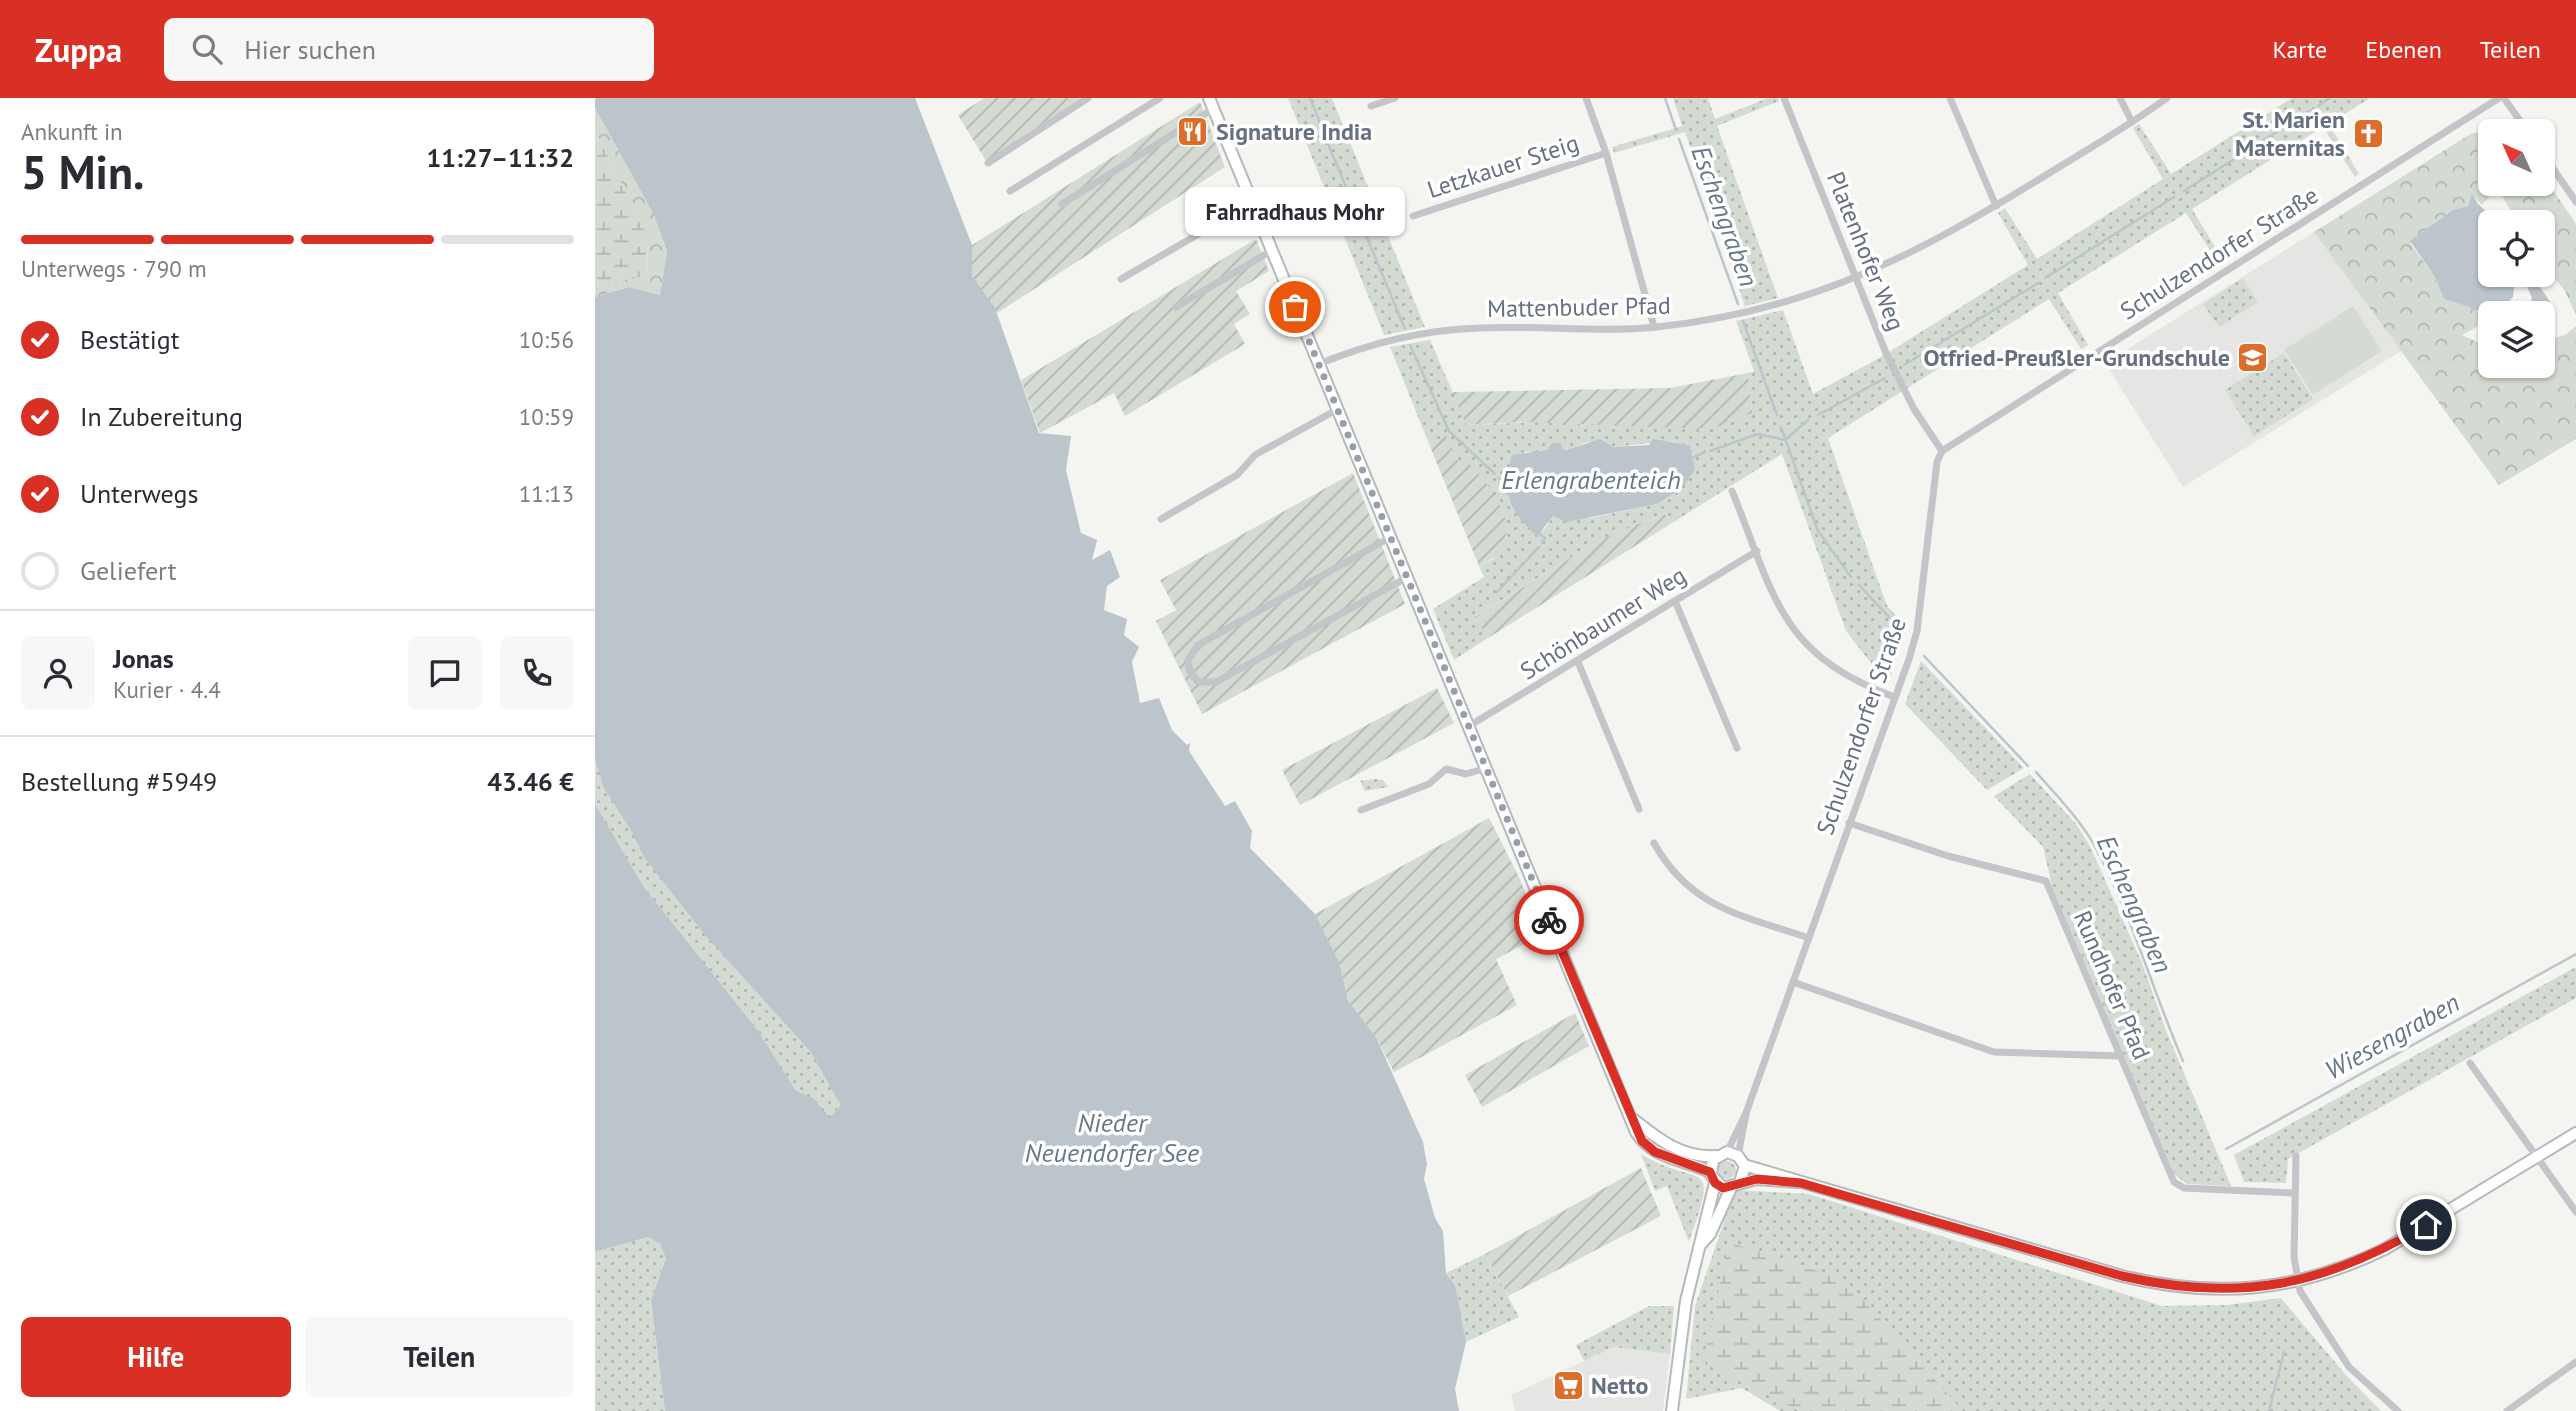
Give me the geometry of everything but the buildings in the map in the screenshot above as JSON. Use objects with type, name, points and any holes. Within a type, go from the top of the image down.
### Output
[{"type":"main road","points":[[1211,103],[1633,1119],[1636,1132],[1648,1147],[1713,1178],[1736,1185],[1757,1179],[1801,1183],[2163,1286],[2228,1290],[2298,1282],[2357,1262],[2385,1249],[2576,1133]]},
{"type":"main road","points":[[1633,1119],[1671,1147],[1700,1157],[1722,1154],[1784,1174],[1801,1183]]},
{"type":"main road","points":[[1707,1229],[1713,1178],[1722,1154]]},
{"type":"main road","points":[[1672,1411],[1686,1301],[1700,1245],[1707,1229],[1745,1173],[1741,1160]]},
{"type":"street","points":[[988,163],[1088,98]]},
{"type":"street","points":[[1010,191],[1160,98]]},
{"type":"street","points":[[1371,106],[1395,98]]},
{"type":"street","points":[[1586,98],[1606,153],[1654,327]]},
{"type":"street","name":"Platenhofer Weg","points":[[1784,98],[1898,377],[1933,440],[1942,451]]},
{"type":"street","points":[[1950,98],[1996,206]]},
{"type":"street","points":[[2120,98],[2132,122]]},
{"type":"street","name":"Mattenbuder Pfad","points":[[1319,364],[1381,342],[1450,330],[1654,327],[1772,306],[1856,279],[1933,243],[2167,98]]},
{"type":"street","points":[[2501,98],[2518,119]]},
{"type":"street","name":"Schulzendorfer Straße","points":[[1722,1154],[1746,1113],[1917,631],[1937,462],[1942,451],[2501,98]]},
{"type":"street","points":[[1062,204],[1211,103]]},
{"type":"street","name":"Letzkauer Steig","points":[[1413,216],[1606,153]]},
{"type":"street","points":[[2555,171],[2576,202]]},
{"type":"street","points":[[1122,279],[1252,203]]},
{"type":"street","points":[[1176,307],[1271,251]]},
{"type":"street","points":[[1161,519],[1237,475],[1255,455],[1338,409]]},
{"type":"street","points":[[1733,491],[1780,609],[1799,638],[1836,669],[1894,697]]},
{"type":"street","points":[[1391,537],[1198,645],[1191,650],[1188,660],[1190,671],[1198,682],[1216,682],[1408,577]]},
{"type":"street","name":"Schönbaumer Weg","points":[[1469,726],[1757,551]]},
{"type":"street","points":[[1675,601],[1737,748]]},
{"type":"street","points":[[1578,662],[1639,809]]},
{"type":"street","points":[[1361,810],[1429,784],[1446,769],[1466,774],[1487,768]]},
{"type":"street","name":"Rundhofer Pfad","points":[[1849,823],[1948,856],[2046,881],[2174,1182],[2183,1188],[2294,1193]]},
{"type":"street","points":[[1654,843],[1673,874],[1704,899],[1809,938]]},
{"type":"street","points":[[1793,982],[1994,1052],[2120,1056]]},
{"type":"street","points":[[2470,1063],[2535,1158],[2576,1212]]},
{"type":"street","name":"Schulzendorfer Straße","points":[[1741,1160],[1746,1113]]},
{"type":"street","points":[[2296,1156],[2294,1257],[2303,1297],[2344,1361],[2398,1411]]},
{"type":"street","points":[[2507,1411],[2576,1362]]},
{"type":"shaded area","name":"Otfried-Preußler-Grundschule","points":[[2314,232],[2401,351],[2183,487],[2105,363]]},
{"type":"shaded area","points":[[1614,1347],[1670,1354],[1663,1411],[1515,1411],[1511,1395]]},
{"type":"green space","points":[[984,98],[1084,98],[986,161],[958,115]]},
{"type":"green space","points":[[1288,98],[1332,98],[1425,327],[1384,335]]},
{"type":"green space","points":[[1673,98],[1708,98],[1715,119],[1768,98],[1778,98],[1779,101],[1717,126],[1778,298],[1745,306],[1685,132],[1614,153],[1612,147],[1682,126]]},
{"type":"green space","points":[[2292,98],[2370,98],[2329,124],[2359,174],[2355,177],[2323,127],[2192,209],[2223,260],[2218,263],[2186,213],[2058,293],[2088,345],[2081,349],[2049,299],[1828,438],[1887,606],[1906,627],[1888,685],[1846,631],[1782,454],[1672,523],[1664,513],[1598,541],[1476,616],[1488,638],[1454,660],[1433,609],[1484,577],[1479,566],[1492,560],[1507,536],[1459,463],[1446,437],[1429,444],[1390,347],[1430,340],[1467,425],[1752,413],[1748,373],[1754,371],[1736,321],[1783,310],[1813,394],[1881,357],[2028,265],[1998,213],[2005,208],[2037,259],[2163,179],[2133,128],[2139,124],[2171,174]],"holes":[[[1669,441],[1690,445],[1695,469],[1657,504],[1590,518],[1553,516],[1543,532],[1524,452],[1564,452],[1587,442],[1613,447]]]},
{"type":"green space","points":[[1200,102],[1225,167],[997,313],[972,276],[972,245]]},
{"type":"green space","points":[[595,108],[654,215],[667,253],[660,295],[629,287],[595,297],[595,284],[647,276],[648,239],[595,130]]},
{"type":"green space","points":[[595,130],[648,238],[647,276],[595,284]]},
{"type":"green space","points":[[2472,133],[2478,133],[2478,196],[2490,196],[2482,205],[2475,198],[2470,199],[2468,206],[2453,210],[2410,243],[2435,277],[2444,299],[2478,310],[2478,326],[2462,335],[2478,342],[2478,378],[2555,378],[2555,338],[2565,335],[2576,326],[2576,439],[2499,485],[2314,232]]},
{"type":"green space","points":[[2555,193],[2576,224],[2576,315],[2565,291],[2555,279],[2555,210],[2510,210],[2502,196],[2555,196]]},
{"type":"green space","points":[[1256,239],[1269,271],[1236,291],[1250,314],[1234,324],[1245,344],[1125,416],[1114,393],[1040,433],[1021,380]]},
{"type":"green space","points":[[2243,278],[2258,302],[2219,327],[2203,304]]},
{"type":"green space","points":[[2353,306],[2382,351],[2313,395],[2284,350]]},
{"type":"green space","points":[[2284,353],[2313,399],[2254,436],[2225,390]]},
{"type":"green space","points":[[1748,373],[1752,413],[1712,429],[1523,422],[1467,425],[1452,392],[1670,388]]},
{"type":"green space","points":[[1446,436],[1459,463],[1465,460],[1476,471],[1497,499],[1503,514],[1506,529],[1504,543],[1495,556],[1479,566],[1429,444]]},
{"type":"green space","points":[[1353,473],[1405,604],[1202,714],[1156,621],[1176,610],[1160,580]]},
{"type":"green space","points":[[1664,513],[1672,523],[1488,638],[1475,617],[1598,541]]},
{"type":"green space","points":[[1921,661],[2024,768],[1987,790],[1905,704]]},
{"type":"green space","points":[[1437,688],[1454,723],[1300,805],[1282,770]]},
{"type":"green space","points":[[595,693],[852,1092],[843,1123],[816,1124],[634,881],[595,811]]},
{"type":"green space","points":[[2030,774],[2077,825],[2090,846],[2142,963],[2166,1030],[2231,1186],[2187,1184],[2175,1175],[2052,886],[2043,847],[1994,796]]},
{"type":"green space","points":[[1383,780],[1388,787],[1365,791],[1360,781]]},
{"type":"green space","points":[[1489,818],[1520,879],[1542,935],[1496,959],[1517,1005],[1394,1072],[1376,1037],[1348,1001],[1339,962],[1315,914]]},
{"type":"green space","points":[[2576,967],[2576,998],[2288,1159],[2286,1183],[2244,1182],[2234,1155]]},
{"type":"green space","points":[[1575,1013],[1589,1046],[1482,1107],[1465,1075]]},
{"type":"green space","points":[[1641,1154],[1699,1178],[1703,1185],[1699,1214],[1689,1242],[1667,1186],[1655,1191]]},
{"type":"green space","points":[[1727,1161],[1733,1164],[1736,1170],[1733,1176],[1727,1179],[1721,1176],[1718,1170],[1721,1164]]},
{"type":"green space","points":[[1641,1168],[1661,1216],[1508,1296],[1485,1254]]},
{"type":"green space","points":[[1735,1190],[1809,1194],[2162,1306],[2227,1305],[2281,1298],[2345,1374],[2381,1411],[1780,1411],[1742,1388],[1686,1399],[1695,1306]]},
{"type":"green space","points":[[648,1237],[660,1244],[666,1257],[651,1300],[665,1411],[595,1411],[595,1252]]},
{"type":"green space","points":[[1729,1242],[1845,1280],[1963,1411],[1799,1411],[1703,1363]]},
{"type":"green space","points":[[1485,1254],[1519,1317],[1466,1342],[1454,1286],[1446,1273]]},
{"type":"green space","points":[[1649,1306],[1674,1306],[1670,1354],[1614,1347],[1584,1361],[1576,1345]]},
{"type":"water","name":"Nieder Neuendorfer See","points":[[595,98],[915,98],[972,245],[972,276],[995,308],[1039,433],[1071,436],[1066,470],[1081,533],[1097,540],[1092,560],[1110,550],[1120,577],[1107,586],[1104,610],[1127,619],[1124,635],[1139,647],[1132,662],[1140,703],[1159,698],[1172,730],[1187,745],[1190,743],[1189,751],[1225,806],[1235,801],[1252,831],[1250,848],[1315,914],[1339,962],[1348,1001],[1376,1037],[1423,1142],[1427,1164],[1424,1179],[1435,1218],[1443,1231],[1446,1273],[1455,1286],[1466,1342],[1455,1389],[1459,1411],[665,1411],[651,1300],[666,1258],[660,1244],[648,1237],[595,1252],[595,804],[643,886],[758,1031],[796,1091],[813,1098],[830,1118],[841,1105],[810,1051],[705,935],[644,857],[632,832],[604,788],[595,759],[595,297],[629,287],[660,295],[667,252],[654,215],[595,108]]},
{"type":"water","points":[[2472,194],[2485,210],[2478,210],[2478,287],[2514,287],[2513,297],[2509,301],[2478,301],[2478,310],[2444,299],[2435,277],[2410,241],[2453,210],[2468,206]]},
{"type":"water","points":[[2527,287],[2540,287],[2550,301],[2531,301]]},
{"type":"water","name":"Erlengrabenteich","points":[[1600,439],[1613,447],[1649,445],[1653,439],[1690,445],[1695,469],[1683,487],[1657,504],[1566,522],[1553,516],[1537,537],[1520,518],[1510,500],[1507,480],[1512,455],[1547,450],[1552,443],[1560,443],[1564,451]]},
{"type":"waterway","points":[[1310,98],[1323,130]]},
{"type":"waterway","name":"Eschengraben","points":[[1665,98],[1676,130]]},
{"type":"waterway","points":[[2318,106],[2330,98]]},
{"type":"waterway","points":[[2184,191],[2311,110]]},
{"type":"waterway","points":[[1326,139],[1405,329]]},
{"type":"waterway","name":"Eschengraben","points":[[1679,139],[1738,304]]},
{"type":"waterway","points":[[2045,278],[2174,197]]},
{"type":"waterway","points":[[1904,365],[2038,283]]},
{"type":"waterway","name":"Eschengraben","points":[[1743,321],[1777,415]]},
{"type":"waterway","points":[[1410,345],[1449,431],[1495,474]]},
{"type":"waterway","points":[[1818,415],[1885,378]]},
{"type":"waterway","points":[[1710,451],[1758,434],[1785,440],[1808,420]]},
{"type":"waterway","name":"Eschengraben","points":[[1781,427],[1818,531],[1851,577]]},
{"type":"waterway","points":[[1694,457],[1705,452]]},
{"type":"waterway","points":[[1498,478],[1505,482]]},
{"type":"waterway","points":[[1540,534],[1545,538],[1542,543]]},
{"type":"waterway","points":[[1497,592],[1539,547]]},
{"type":"waterway","name":"Eschengraben","points":[[1859,585],[1903,632]]},
{"type":"waterway","name":"Eschengraben","points":[[1924,656],[2028,766]]},
{"type":"waterway","name":"Eschengraben","points":[[2036,772],[2081,824],[2107,869],[2183,1061]]},
{"type":"waterway","name":"Wiesengraben","points":[[2226,1149],[2576,954]]},
{"type":"waterway","points":[[2269,1411],[2284,1352]]},
{"type":"way so far","points":[[1295,307],[1549,920]]},
{"type":"place","name":"Signature India","points":[[1193,131]]},
{"type":"place","name":"St. Marien Maternitas","points":[[2368,133]]},
{"type":"place","name":"Fahrradhaus Mohr","points":[[1295,307]]},
{"type":"place","name":"Otfried-Preußler-Grundschule","points":[[2253,357]]},
{"type":"place","name":"Netto","points":[[1568,1385]]},
{"type":"route","points":[[1549,920],[1633,1119],[1636,1132],[1655,1152],[1710,1172],[1715,1183],[1723,1188],[1757,1179],[1801,1183],[2122,1276],[2163,1286],[2201,1290],[2263,1288],[2330,1273],[2385,1249],[2426,1225]]}]
